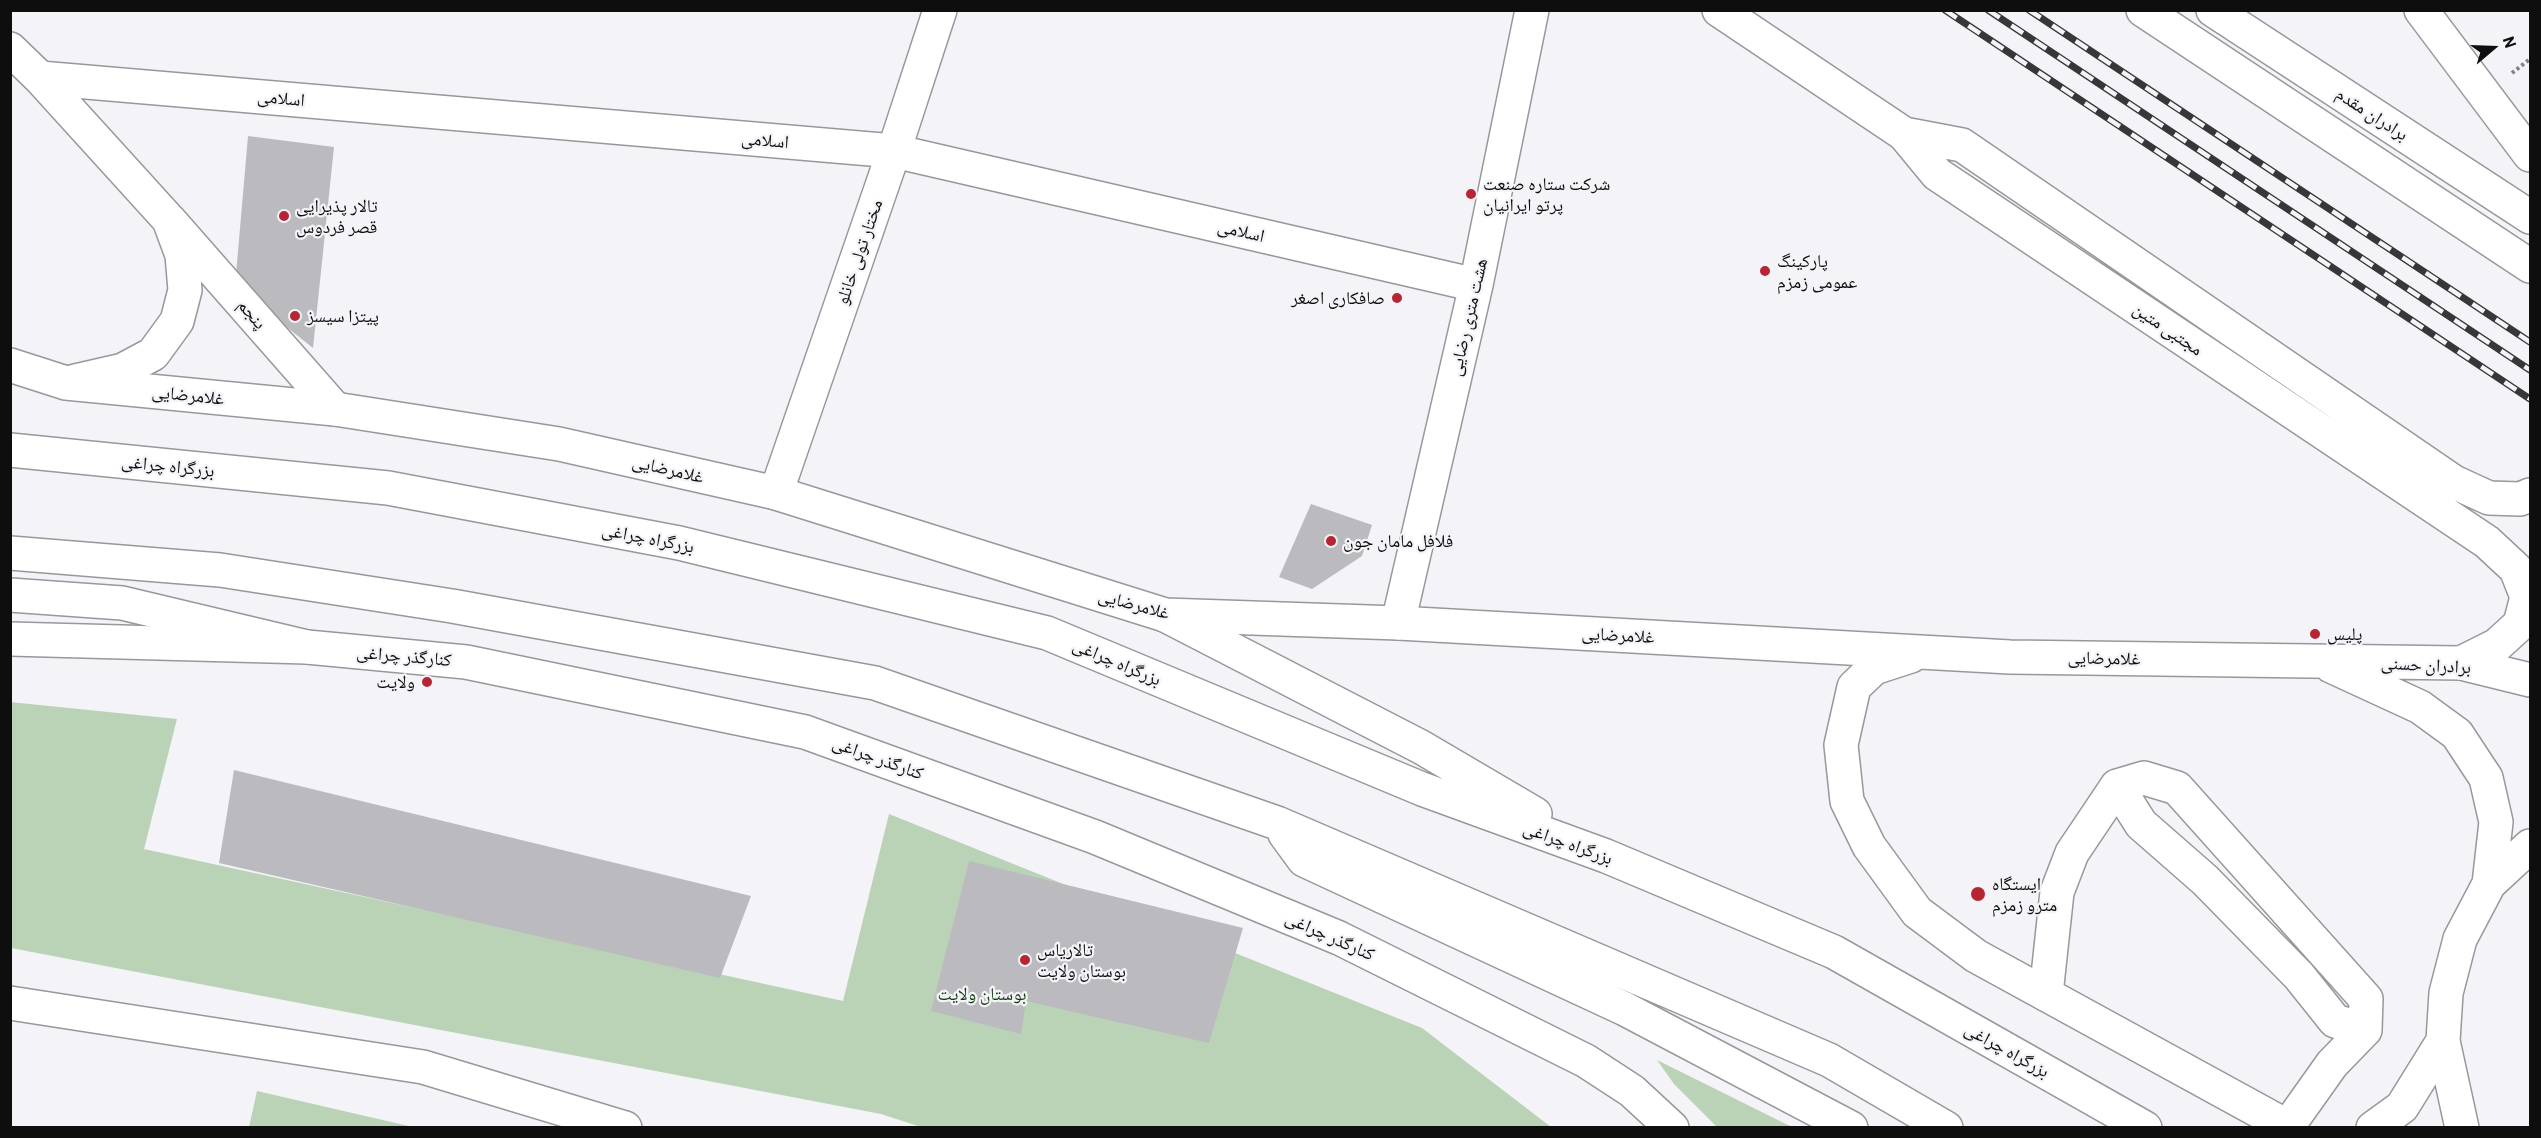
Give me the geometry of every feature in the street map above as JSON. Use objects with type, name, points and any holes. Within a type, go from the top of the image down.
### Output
[{"type":"main road","name":"مختار تولی خانلو","points":[[776,493],[940,10]]},
{"type":"main road","name":"هشت متری رضایی","points":[[1398,623],[1476,285],[1532,10]]},
{"type":"main road","name":"مجتبی متین","points":[[1719,10],[1904,134],[1937,174],[2487,542],[2516,569],[2527,597],[2520,624],[2497,645],[2461,663]]},
{"type":"main road","points":[[2144,10],[2530,266]]},
{"type":"main road","name":"برادران مقدم","points":[[2213,10],[2530,217]]},
{"type":"main road","points":[[2421,10],[2530,155]]},
{"type":"main road","name":"پنجم","points":[[10,49],[40,78],[169,219],[335,409]]},
{"type":"main road","name":"اسلامی","points":[[40,78],[894,151],[1476,285]]},
{"type":"main road","points":[[1904,134],[1962,145],[2454,482],[2490,498],[2520,499],[2530,495]]},
{"type":"main road","name":"پنجم","points":[[66,383],[123,370],[153,354],[177,321],[185,290],[182,255],[169,219]]},
{"type":"main road","name":"غلامرضایی","points":[[10,366],[66,383],[335,409],[559,444],[776,493],[1165,615],[1398,623],[2010,657],[2320,662]]},
{"type":"main road","name":"بزرگراه چراغی","points":[[10,450],[388,488],[679,543],[1047,633],[1422,789],[1606,856],[1834,952],[2145,1128]]},
{"type":"main road","points":[[10,553],[220,570],[452,606],[875,683],[1277,823],[1829,1060],[1946,1128]]},
{"type":"main road","points":[[10,595],[122,603],[307,647]]},
{"type":"main road","points":[[1165,615],[1421,747],[1606,856]]},
{"type":"main road","name":"کنارگذر چراغی","points":[[10,639],[307,647],[466,662],[805,732],[1095,837],[1339,938],[1586,1061],[1632,1090],[1672,1128]]},
{"type":"main road","points":[[1923,652],[1874,668],[1854,687],[1841,745],[1847,801],[1869,846],[1917,912],[1976,956],[2289,1127],[2332,1064],[2365,1030],[2366,999],[2177,788],[2144,778],[2117,786],[2072,853],[2057,892],[2046,994]]},
{"type":"main road","points":[[2320,662],[2420,707],[2457,734],[2486,778],[2496,822],[2489,884]]},
{"type":"main road","name":"برادران حسنی","points":[[2320,662],[2461,663],[2530,680]]},
{"type":"main road","points":[[2117,786],[2141,824],[2205,880],[2299,976],[2335,1021],[2365,1030]]},
{"type":"main road","points":[[1277,823],[1304,860],[1625,1009],[1851,1128]]},
{"type":"main road","points":[[2462,1128],[2443,1041],[2446,993],[2460,939],[2489,884],[2530,846]]},
{"type":"main road","points":[[10,1003],[423,1067],[625,1128]]},
{"type":"main road","points":[[2373,1128],[2402,1107],[2443,1041]]},
{"type":"green space","name":"بوستان ولایت","points":[[10,702],[177,719],[144,849],[843,1001],[889,814],[1422,1028],[1551,1127],[921,1127],[881,1114],[11,948]]},
{"type":"green space","points":[[1657,1060],[1792,1127],[1717,1127],[1674,1084]]},
{"type":"green space","points":[[257,1091],[413,1127],[249,1127]]},
{"type":"building","name":"تالار پذیرایی قصر فردوس","points":[[248,136],[334,147],[313,348],[235,286]]},
{"type":"building","name":"فلافل مامان جون","points":[[1311,504],[1372,525],[1362,556],[1312,589],[1279,577]]},
{"type":"building","points":[[234,770],[751,896],[720,978],[219,863]]},
{"type":"building","points":[[969,861],[1243,928],[1209,1043],[1026,1001],[1021,1034],[931,1011]]},
{"type":"railway","points":[[1945,10],[2530,399]]},
{"type":"railway","points":[[1988,10],[2530,370]]},
{"type":"railway","points":[[2029,10],[2530,342]]},
{"type":"place","name":"شرکت ستاره صنعت پرتو ایرانیان","points":[[1471,194]]},
{"type":"place","name":"تالار پذیرایی قصر فردوس","points":[[284,216]]},
{"type":"place","name":"پارکینگ عمومی زمزم","points":[[1765,271]]},
{"type":"place","name":"صافکاری اصغر","points":[[1397,298]]},
{"type":"place","name":"پیتزا سیسز","points":[[295,316]]},
{"type":"place","name":"فلافل مامان جون","points":[[1331,541]]},
{"type":"place","name":"پلیس","points":[[2315,634]]},
{"type":"place","name":"ولایت","points":[[427,682]]},
{"type":"place","name":"ایستگاه مترو زمزم","points":[[1978,894]]},
{"type":"place","name":"تالاریاس بوستان ولایت","points":[[1025,960]]}]
